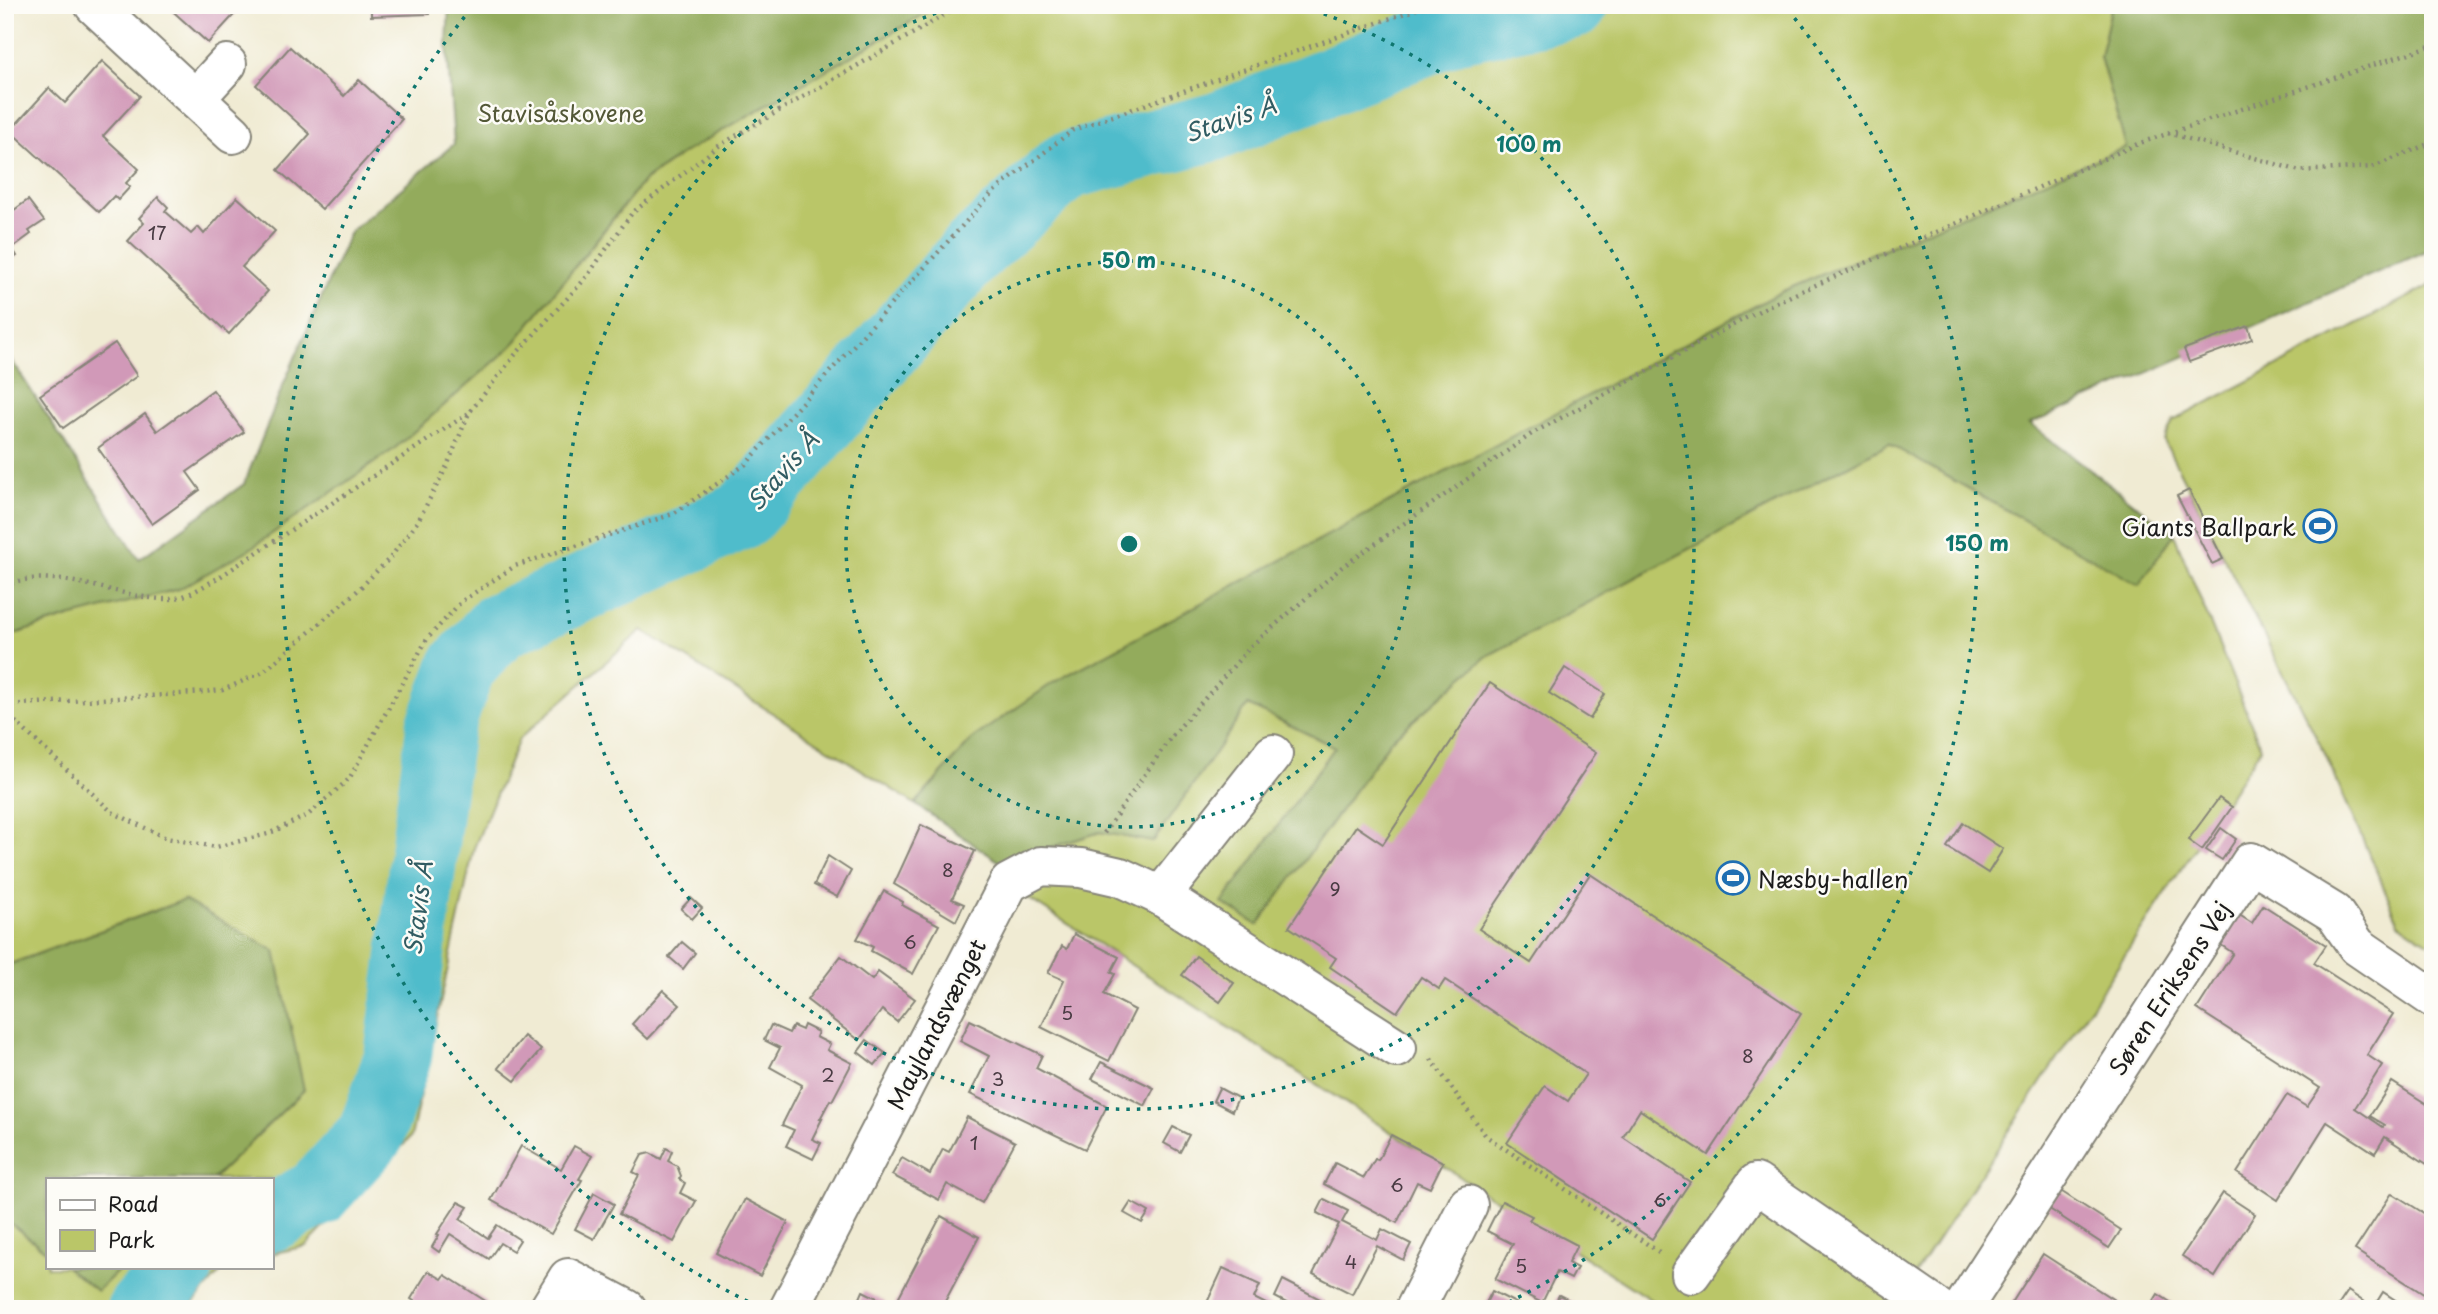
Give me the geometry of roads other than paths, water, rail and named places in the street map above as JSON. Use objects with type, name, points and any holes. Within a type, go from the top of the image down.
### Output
[{"type":"street","points":[[94,5],[233,134]]},
{"type":"street","points":[[195,99],[227,64]]},
{"type":"street","points":[[1161,895],[1273,754]]},
{"type":"street","name":"Søren Eriksens Vej","points":[[1962,1309],[2251,862],[2334,913],[2357,946],[2433,998]]},
{"type":"street","name":"Maylandsvænget","points":[[789,1309],[1009,883],[1041,866],[1081,868],[1120,877],[1161,895],[1397,1048]]},
{"type":"street","points":[[1691,1274],[1756,1183],[1939,1309]]},
{"type":"street","points":[[1415,1309],[1468,1205]]},
{"type":"street","points":[[548,1309],[568,1278],[627,1309]]},
{"type":"waterway","name":"Stavis Å","points":[[273,1217],[317,1193],[371,1134],[398,1056],[440,727],[462,667],[499,626],[743,515],[969,255],[1066,166],[1218,126],[1454,30],[1574,5]]},
{"type":"waterway","name":"Stavis Å","points":[[141,1309],[179,1268]]},
{"type":"place","name":"Giants Ballpark","points":[[2320,526]]},
{"type":"place","name":"Næsby-hallen","points":[[1733,878]]},
{"type":"park label","name":"Stavisåskovene","points":[[561,112]]}]
